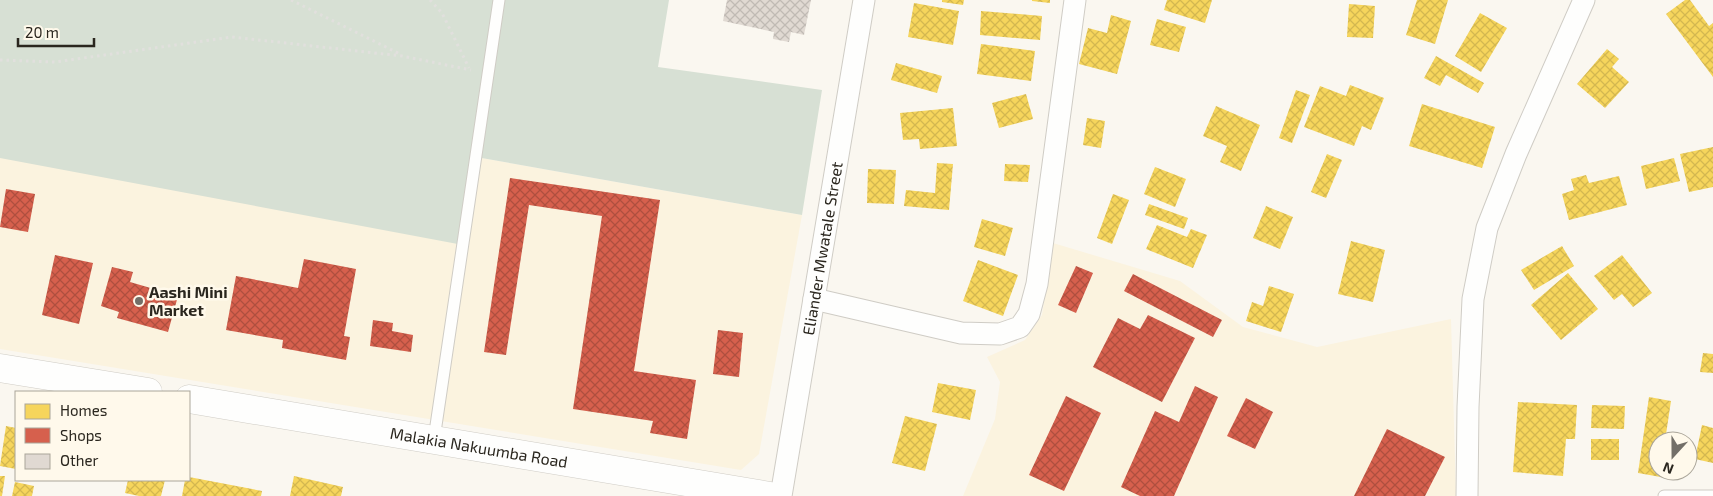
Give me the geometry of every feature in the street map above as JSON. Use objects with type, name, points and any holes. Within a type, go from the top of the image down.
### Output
[{"type":"main road","points":[[0,368],[142,391]]},
{"type":"main road","name":"Malakia Nakuumba Road","points":[[190,399],[770,496]]},
{"type":"street","name":"Eliander Mwatale Street","points":[[781,496],[864,0]]},
{"type":"street","points":[[814,299],[961,333],[1000,334],[1020,327],[1029,314],[1037,284],[1076,0]]},
{"type":"street","points":[[1467,496],[1468,407],[1473,299],[1487,228],[1516,154],[1584,0]]},
{"type":"lane","points":[[434,439],[499,0]]},
{"type":"lane","points":[[1664,496],[1713,496]]},
{"type":"path","points":[[291,0],[402,56]]},
{"type":"path","points":[[430,0],[442,13],[470,70]]},
{"type":"path","points":[[0,60],[55,62],[232,37],[402,56],[470,70],[489,71]]},
{"type":"shaded area","points":[[0,0],[669,0],[658,67],[822,90],[802,215],[476,157],[463,245],[0,158]]},
{"type":"shaded area","points":[[476,157],[802,215],[759,454],[741,470],[0,349],[0,158]]},
{"type":"shaded area","points":[[1053,243],[1180,281],[1243,327],[1317,347],[1451,319],[1456,496],[963,496],[995,419],[1000,382],[987,357],[1025,340],[1042,315]]},
{"type":"building: Homes","points":[[942,0],[964,0],[963,5],[942,2]]},
{"type":"building: Homes","points":[[1050,0],[1050,3],[1032,1]]},
{"type":"building: Homes","points":[[1167,0],[1212,0],[1205,23],[1164,10]]},
{"type":"building: Homes","points":[[1417,0],[1448,0],[1435,44],[1406,35]]},
{"type":"building: Homes","points":[[1685,0],[1690,0],[1709,26],[1713,23],[1713,77],[1666,14]]},
{"type":"building: Homes","points":[[914,3],[959,11],[953,45],[908,37]]},
{"type":"building: Homes","points":[[1349,4],[1375,6],[1373,38],[1347,37]]},
{"type":"building: Homes","points":[[981,11],[1042,16],[1040,40],[980,35]]},
{"type":"building: Homes","points":[[1480,13],[1507,28],[1481,72],[1455,56]]},
{"type":"building: Homes","points":[[1111,15],[1131,21],[1117,74],[1079,64],[1088,28],[1107,33]]},
{"type":"building: Homes","points":[[1157,19],[1186,27],[1179,52],[1150,45]]},
{"type":"building: Homes","points":[[981,44],[1035,51],[1031,81],[977,74]]},
{"type":"building: Homes","points":[[1607,49],[1619,59],[1612,67],[1629,82],[1605,108],[1577,84]]},
{"type":"building: Homes","points":[[1436,56],[1484,83],[1478,93],[1446,75],[1440,86],[1424,78]]},
{"type":"building: Homes","points":[[896,63],[942,76],[937,93],[891,80]]},
{"type":"building: Homes","points":[[1350,85],[1384,98],[1371,130],[1362,126],[1354,146],[1304,127],[1320,86],[1346,96]]},
{"type":"building: Homes","points":[[1296,90],[1310,95],[1292,143],[1279,138]]},
{"type":"building: Homes","points":[[1026,94],[1033,119],[999,128],[992,103]]},
{"type":"building: Homes","points":[[1422,104],[1495,127],[1482,168],[1409,146]]},
{"type":"building: Homes","points":[[1216,106],[1260,125],[1241,171],[1220,162],[1227,146],[1203,136]]},
{"type":"building: Homes","points":[[953,108],[957,146],[920,149],[919,139],[903,140],[900,113]]},
{"type":"building: Homes","points":[[1087,118],[1105,121],[1101,148],[1083,145]]},
{"type":"building: Homes","points":[[1713,147],[1713,187],[1689,192],[1680,154]]},
{"type":"building: Homes","points":[[1327,154],[1342,160],[1326,198],[1311,192]]},
{"type":"building: Homes","points":[[1674,158],[1680,181],[1646,189],[1641,166]]},
{"type":"building: Homes","points":[[937,163],[953,164],[949,210],[904,206],[906,190],[935,193]]},
{"type":"building: Homes","points":[[1005,164],[1030,165],[1028,182],[1004,181]]},
{"type":"building: Homes","points":[[1155,167],[1186,179],[1175,207],[1144,194]]},
{"type":"building: Homes","points":[[868,169],[896,170],[894,204],[867,203]]},
{"type":"building: Homes","points":[[1586,175],[1589,183],[1619,176],[1627,205],[1569,220],[1562,194],[1574,190],[1571,179]]},
{"type":"building: Homes","points":[[1113,194],[1129,200],[1112,244],[1097,238]]},
{"type":"building: Homes","points":[[1149,204],[1188,218],[1184,229],[1145,215]]},
{"type":"building: Homes","points":[[1266,206],[1293,217],[1280,249],[1253,238]]},
{"type":"building: Homes","points":[[982,219],[1013,228],[1005,256],[974,247]]},
{"type":"building: Homes","points":[[1157,225],[1187,237],[1191,229],[1207,235],[1193,268],[1146,249]]},
{"type":"building: Homes","points":[[1351,241],[1385,250],[1373,302],[1338,294]]},
{"type":"building: Homes","points":[[1562,246],[1574,266],[1534,290],[1521,270]]},
{"type":"building: Homes","points":[[1622,255],[1652,293],[1633,307],[1622,294],[1614,300],[1594,276]]},
{"type":"building: Homes","points":[[978,260],[1018,275],[1003,316],[963,301]]},
{"type":"building: Homes","points":[[1568,273],[1598,309],[1561,340],[1531,305]]},
{"type":"building: Homes","points":[[1269,286],[1294,294],[1281,332],[1246,321],[1252,302],[1263,306]]},
{"type":"building: Homes","points":[[1703,353],[1713,354],[1713,373],[1700,372]]},
{"type":"building: Homes","points":[[938,383],[976,390],[970,420],[932,412]]},
{"type":"building: Homes","points":[[1649,397],[1671,401],[1666,431],[1648,431],[1648,475],[1638,473]]},
{"type":"building: Homes","points":[[1518,402],[1577,405],[1575,439],[1566,439],[1563,476],[1513,472]]},
{"type":"building: Homes","points":[[1592,405],[1625,406],[1624,429],[1591,428]]},
{"type":"building: Homes","points":[[905,416],[937,424],[925,471],[892,463]]},
{"type":"building: Homes","points":[[1702,425],[1713,428],[1713,463],[1698,460],[1698,444]]},
{"type":"building: Homes","points":[[6,426],[15,428],[15,469],[0,466]]},
{"type":"building: Homes","points":[[1591,439],[1619,439],[1619,460],[1591,460]]},
{"type":"building: Homes","points":[[0,476],[5,476],[2,496],[0,496]]},
{"type":"building: Homes","points":[[294,476],[343,487],[341,496],[290,496]]},
{"type":"building: Homes","points":[[190,477],[262,491],[261,496],[182,496],[185,481],[190,481]]},
{"type":"building: Homes","points":[[128,481],[165,481],[161,496],[139,496],[125,493]]},
{"type":"building: Homes","points":[[15,482],[34,486],[32,496],[12,496]]},
{"type":"building: Shops","points":[[510,178],[660,200],[634,371],[696,380],[687,439],[650,433],[653,421],[573,409],[602,216],[529,205],[506,355],[484,352]]},
{"type":"building: Shops","points":[[6,189],[35,194],[28,232],[0,227]]},
{"type":"building: Shops","points":[[55,255],[93,263],[79,324],[42,315]]},
{"type":"building: Shops","points":[[304,259],[356,269],[344,336],[350,337],[346,360],[282,348],[283,340],[226,330],[236,276],[298,288]]},
{"type":"building: Shops","points":[[1076,266],[1093,273],[1076,313],[1058,305]]},
{"type":"building: Shops","name":"Aashi Mini Market","points":[[112,267],[133,272],[130,282],[178,296],[168,332],[117,318],[119,312],[101,306]]},
{"type":"building: Shops","points":[[1133,274],[1222,320],[1213,337],[1124,291]]},
{"type":"building: Shops","points":[[1148,315],[1195,338],[1162,402],[1093,367],[1118,318],[1140,329]]},
{"type":"building: Shops","points":[[373,320],[393,323],[392,331],[413,335],[411,352],[370,346]]},
{"type":"building: Shops","points":[[718,330],[743,333],[739,377],[713,374]]},
{"type":"building: Shops","points":[[1195,386],[1218,397],[1174,496],[1140,496],[1121,487],[1155,411],[1179,422]]},
{"type":"building: Shops","points":[[1066,396],[1101,413],[1064,491],[1029,475]]},
{"type":"building: Shops","points":[[1246,398],[1273,412],[1255,449],[1227,436]]},
{"type":"building: Shops","points":[[1387,429],[1445,457],[1425,496],[1354,496]]},
{"type":"building: Other","points":[[727,0],[811,0],[804,35],[791,32],[789,42],[773,39],[774,32],[723,21]]},
{"type":"place","name":"Aashi Mini Market","points":[[139,301]]}]
